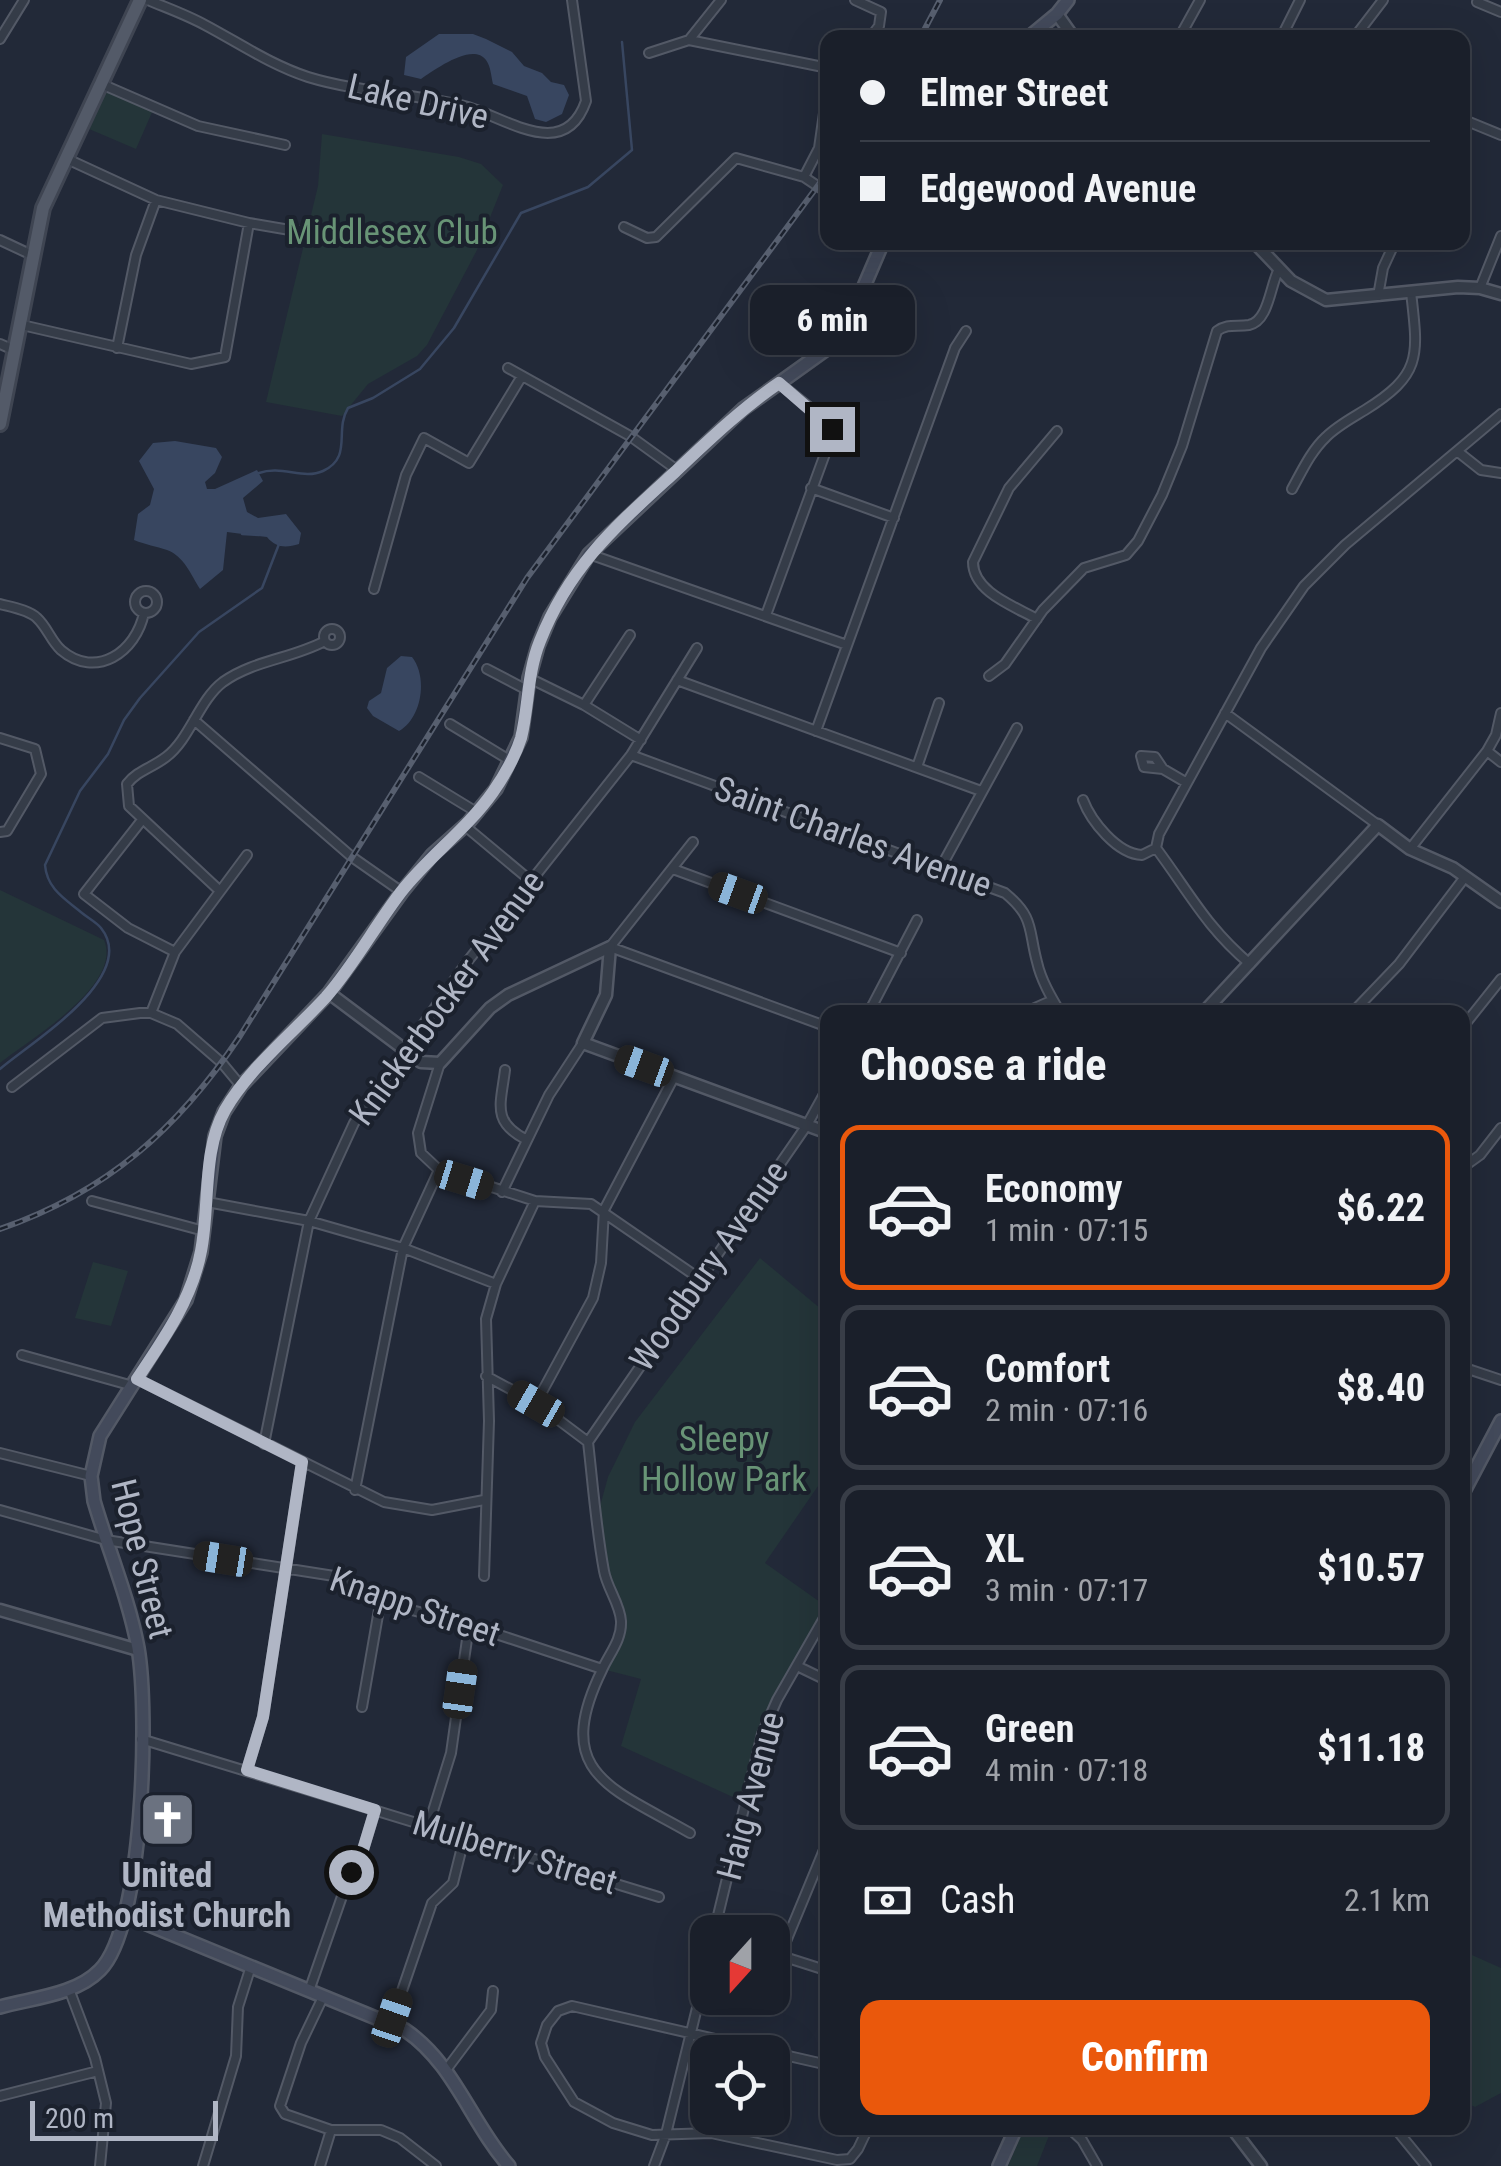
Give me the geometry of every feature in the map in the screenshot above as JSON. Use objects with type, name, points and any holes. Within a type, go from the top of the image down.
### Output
[{"type":"main road","points":[[0,424],[43,208],[140,0]]},
{"type":"main road","points":[[1038,30],[1068,0]]},
{"type":"main road","name":"Hope Street","points":[[0,2006],[88,1980],[114,1951],[124,1915],[138,1831],[138,1650],[94,1501],[91,1476],[100,1436],[186,1300],[197,1270],[214,1136],[224,1112],[242,1086],[329,993],[432,855],[478,813],[511,761],[521,737],[528,684],[550,617],[588,554],[743,409],[818,357],[838,338],[880,250]]},
{"type":"main road","points":[[1470,1480],[1501,1422]]},
{"type":"main road","points":[[124,1915],[391,2023],[418,2038],[446,2070],[494,2149],[509,2166]]},
{"type":"main road","points":[[999,2166],[1012,2135]]},
{"type":"street","points":[[0,39],[24,0]]},
{"type":"street","name":"Lake Drive","points":[[148,0],[311,78],[468,107],[528,131],[551,133],[571,126],[582,114],[586,101],[572,0]]},
{"type":"street","points":[[689,40],[721,0]]},
{"type":"street","points":[[855,0],[873,3],[881,12],[874,30]]},
{"type":"street","points":[[1183,30],[1200,0]]},
{"type":"street","points":[[1285,30],[1300,0]]},
{"type":"street","points":[[1360,30],[1383,0]]},
{"type":"street","points":[[1477,2],[1501,12]]},
{"type":"street","points":[[1057,14],[1068,30]]},
{"type":"street","points":[[649,53],[689,40],[820,66]]},
{"type":"street","points":[[99,83],[198,126],[285,146]]},
{"type":"street","points":[[1470,122],[1501,135]]},
{"type":"street","points":[[804,177],[820,148]]},
{"type":"street","points":[[64,158],[156,200],[249,223],[320,234]]},
{"type":"street","points":[[624,227],[647,238],[656,236],[736,158],[804,177],[820,188]]},
{"type":"street","points":[[117,348],[136,256],[156,200]]},
{"type":"street","points":[[22,325],[191,364],[225,356],[249,223]]},
{"type":"street","points":[[1480,288],[1501,236]]},
{"type":"street","points":[[0,240],[34,256]]},
{"type":"street","points":[[1261,250],[1306,292],[1322,299],[1342,301],[1480,288],[1501,294]]},
{"type":"street","points":[[1378,296],[1391,250]]},
{"type":"street","points":[[989,676],[1005,664],[1050,602],[1084,568],[1119,558],[1133,549],[1170,476],[1217,331],[1230,325],[1253,324],[1261,318],[1279,269]]},
{"type":"street","points":[[1292,488],[1328,434],[1394,391],[1407,375],[1416,342],[1411,292]]},
{"type":"street","points":[[816,731],[955,348],[966,332]]},
{"type":"street","points":[[0,344],[16,351]]},
{"type":"street","points":[[508,368],[630,436],[677,470]]},
{"type":"street","points":[[374,588],[406,475],[424,438],[469,463],[522,376]]},
{"type":"street","points":[[766,616],[832,429],[779,383]]},
{"type":"street","points":[[1250,964],[1208,925],[1156,848],[1159,834],[1288,608],[1321,567],[1501,414]]},
{"type":"street","points":[[1037,618],[982,586],[974,575],[973,562],[1009,488],[1056,431]]},
{"type":"street","points":[[1457,451],[1481,470],[1501,474]]},
{"type":"street","points":[[812,488],[894,518]]},
{"type":"street","points":[[588,554],[848,645]]},
{"type":"street","points":[[0,604],[35,614],[62,651],[92,662],[115,659],[128,648],[144,613]]},
{"type":"street","points":[[584,705],[630,635]]},
{"type":"street","points":[[220,891],[129,806],[127,784],[136,772],[167,756],[222,683],[256,663],[300,654],[324,641]]},
{"type":"street","name":"Knickerbocker Avenue","points":[[264,1444],[309,1221],[354,1123],[404,1049],[631,756],[697,648]]},
{"type":"street","points":[[486,670],[584,705],[640,740]]},
{"type":"street","points":[[677,680],[981,791]]},
{"type":"street","points":[[917,767],[939,703]]},
{"type":"street","points":[[1410,849],[1494,740],[1501,712]]},
{"type":"street","points":[[1225,713],[1410,849],[1465,877],[1501,902]]},
{"type":"street","points":[[194,720],[352,857],[402,892]]},
{"type":"street","points":[[450,724],[511,761]]},
{"type":"street","points":[[941,868],[1018,728]]},
{"type":"street","points":[[0,738],[35,748],[41,774],[7,831],[0,832]]},
{"type":"street","points":[[1487,750],[1501,762]]},
{"type":"street","name":"Saint Charles Avenue","points":[[631,756],[1005,893],[1025,913],[1032,927],[1035,958],[1056,1005]]},
{"type":"street","points":[[1163,770],[1187,783]]},
{"type":"street","points":[[419,777],[478,813]]},
{"type":"street","points":[[1083,800],[1090,817],[1124,851],[1142,855],[1156,848]]},
{"type":"street","points":[[142,820],[84,894],[128,928],[175,952]]},
{"type":"street","points":[[1211,1005],[1378,825]]},
{"type":"street","points":[[465,826],[531,881]]},
{"type":"street","points":[[693,842],[610,948],[508,995],[490,1008],[440,1063],[418,1133],[420,1152],[439,1170],[536,1202],[583,1202],[604,1210],[700,1280]]},
{"type":"street","points":[[151,1014],[175,952],[247,855]]},
{"type":"street","points":[[673,869],[901,953]]},
{"type":"street","points":[[1359,1005],[1413,947],[1465,877]]},
{"type":"street","points":[[873,1005],[917,920]]},
{"type":"street","points":[[610,948],[820,1024]]},
{"type":"street","points":[[502,1192],[549,1094],[582,1044],[606,995],[610,948]]},
{"type":"street","points":[[1470,1018],[1501,979]]},
{"type":"street","points":[[329,993],[422,1062],[440,1063]]},
{"type":"street","points":[[1042,1005],[1053,1000]]},
{"type":"street","points":[[12,1087],[102,1018],[151,1014],[172,1020],[222,1063],[242,1086]]},
{"type":"street","points":[[582,1044],[820,1129]]},
{"type":"street","points":[[505,1070],[500,1104],[502,1122],[527,1140]]},
{"type":"street","points":[[536,1404],[593,1298],[602,1262],[604,1210],[674,1077]]},
{"type":"street","name":"Woodbury Avenue","points":[[588,1442],[820,1101]]},
{"type":"street","points":[[1470,1162],[1501,1128]]},
{"type":"street","points":[[355,1490],[404,1248],[439,1170]]},
{"type":"street","points":[[92,1200],[204,1231]]},
{"type":"street","points":[[207,1202],[309,1221],[404,1248],[496,1284]]},
{"type":"street","points":[[484,1576],[488,1452],[486,1319],[496,1284],[536,1202]]},
{"type":"street","points":[[22,1355],[135,1382],[384,1502],[414,1509],[444,1509],[484,1500]]},
{"type":"street","points":[[1470,1370],[1501,1380]]},
{"type":"street","points":[[486,1376],[536,1404],[588,1442],[604,1573],[621,1620],[614,1650],[602,1669],[584,1725],[586,1760],[591,1769],[626,1796],[690,1834]]},
{"type":"street","points":[[0,1453],[91,1476]]},
{"type":"street","points":[[247,1770],[263,1717],[302,1462]]},
{"type":"street","name":"Knapp Street","points":[[0,1510],[106,1540],[334,1576],[404,1608],[602,1669]]},
{"type":"street","points":[[362,1707],[381,1598]]},
{"type":"street","points":[[0,1610],[138,1650]]},
{"type":"street","name":"Haig Avenue","points":[[718,1915],[762,1734],[820,1624]]},
{"type":"street","points":[[428,1827],[450,1753],[469,1626]]},
{"type":"street","points":[[796,1666],[820,1676]]},
{"type":"street","name":"Mulberry Street","points":[[141,1739],[659,1897]]},
{"type":"street","points":[[309,1990],[375,1810]]},
{"type":"street","points":[[391,2023],[432,1903],[453,1883],[464,1838]]},
{"type":"street","points":[[790,1923],[820,1858]]},
{"type":"street","points":[[790,1959],[818,1968]]},
{"type":"street","points":[[203,2166],[236,2056],[238,2007],[251,1966]]},
{"type":"street","points":[[69,1988],[106,2103],[100,2166]]},
{"type":"street","points":[[446,2070],[491,2010],[493,1991]]},
{"type":"street","points":[[324,1997],[301,2043],[280,2106],[284,2114],[331,2130],[381,2130],[400,2138],[436,2166]]},
{"type":"street","points":[[820,2063],[572,2006],[558,2011],[547,2025],[542,2042],[545,2058],[574,2102],[613,2123],[652,2136],[711,2132],[836,2160],[850,2159],[865,2135]]},
{"type":"street","points":[[654,2166],[696,2015]]},
{"type":"street","points":[[0,2096],[98,2071]]},
{"type":"street","points":[[320,2166],[331,2130]]},
{"type":"street","points":[[1077,2135],[1096,2166]]},
{"type":"street","points":[[1237,2135],[1261,2166]]},
{"type":"street","points":[[1401,2135],[1426,2166]]},
{"type":"green space","points":[[106,91],[153,110],[136,149],[89,129]]},
{"type":"green space","name":"Middlesex Club","points":[[322,134],[459,157],[481,164],[503,185],[477,250],[427,345],[417,356],[368,384],[342,416],[266,402],[318,186]]},
{"type":"green space","points":[[0,890],[104,940],[106,957],[100,975],[70,1009],[0,1063]]},
{"type":"green space","name":"Sleepy Hollow Park","points":[[760,1258],[820,1308],[820,1483],[765,1563],[820,1602],[820,1624],[768,1719],[746,1803],[621,1746],[641,1679],[602,1669],[621,1620],[607,1584],[596,1521],[608,1477],[635,1422]]},
{"type":"green space","points":[[93,1262],[128,1271],[111,1326],[75,1318]]},
{"type":"green space","points":[[1470,1954],[1501,1968],[1501,2093],[1475,2107],[1470,2104]]},
{"type":"green space","points":[[1021,2135],[1049,2135],[1037,2166],[1008,2166]]},
{"type":"water","points":[[439,34],[473,34],[486,39],[512,52],[524,66],[542,73],[551,82],[564,85],[569,95],[562,114],[546,122],[535,119],[527,96],[493,84],[488,63],[480,55],[454,59],[421,79],[404,75],[406,57]]},
{"type":"water","points":[[175,441],[216,448],[222,457],[215,473],[205,482],[207,489],[257,470],[263,481],[243,498],[247,512],[258,518],[286,514],[301,533],[299,544],[282,546],[267,537],[227,532],[223,570],[200,589],[173,553],[134,540],[138,514],[150,505],[154,489],[139,461],[153,443]]},
{"type":"water","points":[[401,656],[412,657],[421,686],[413,717],[399,731],[367,708],[369,701],[381,693],[387,668]]},
{"type":"waterway","points":[[259,473],[315,473],[332,465],[340,451],[348,408],[373,398],[420,369],[454,328],[521,213],[588,187],[632,150],[622,42]]},
{"type":"waterway","points":[[242,534],[259,535]]},
{"type":"waterway","points":[[0,1069],[76,1007],[106,967],[109,947],[101,928],[58,893],[46,873],[45,865],[80,791],[108,754],[140,698],[199,632],[262,588],[279,544]]},
{"type":"railway","points":[[924,30],[940,0]]},
{"type":"railway","points":[[0,1229],[74,1196],[137,1154],[216,1069],[527,578],[820,183]]},
{"type":"place","name":"United Methodist Church","points":[[167,1819]]},
{"type":"route","points":[[351,1872],[362,1853],[375,1810],[247,1770],[263,1717],[302,1462],[137,1379],[186,1300],[196,1275],[214,1136],[224,1112],[242,1086],[329,993],[432,855],[478,813],[496,789],[521,737],[538,646],[550,617],[588,554],[731,420],[779,383],[832,429]]}]
